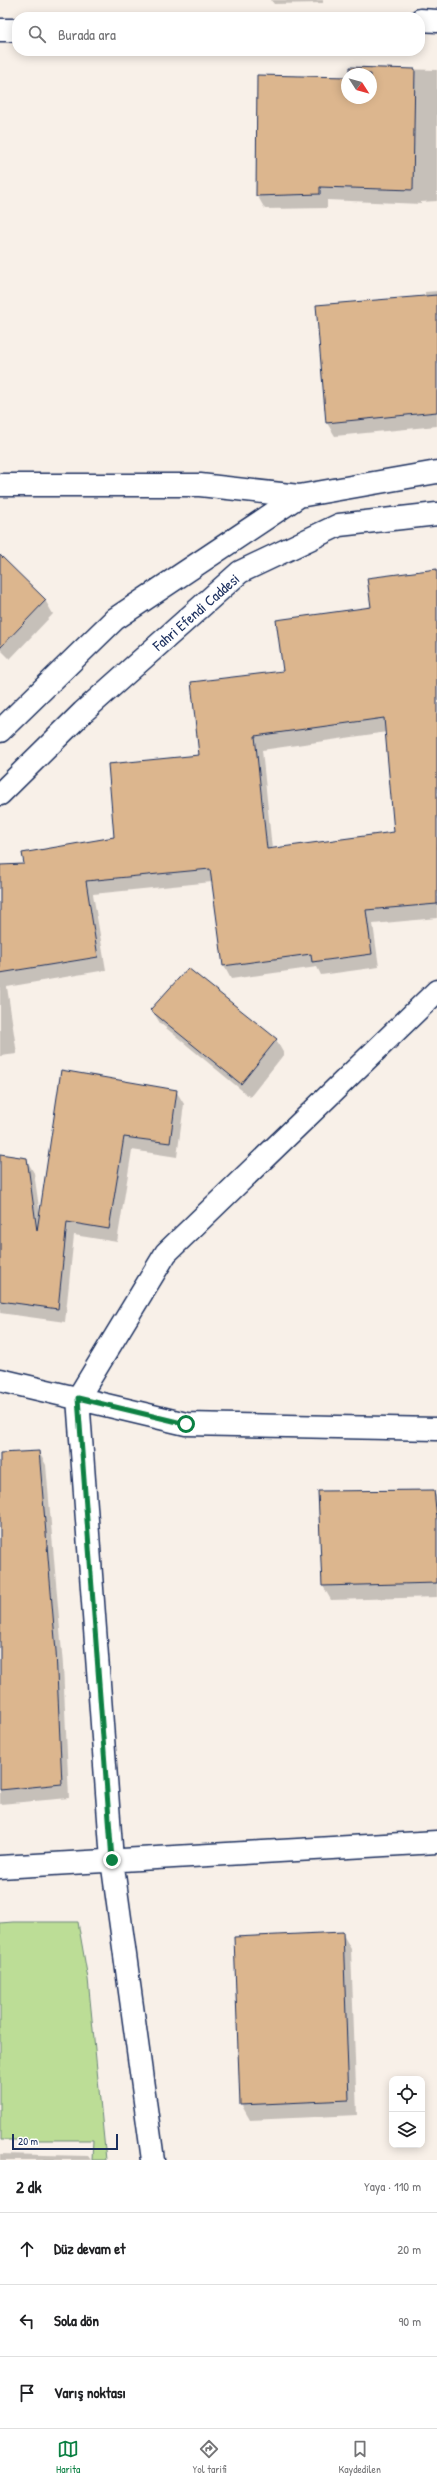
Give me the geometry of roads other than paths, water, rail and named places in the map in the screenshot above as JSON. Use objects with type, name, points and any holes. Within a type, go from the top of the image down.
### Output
[{"type":"street","points":[[425,20],[437,21]]},
{"type":"street","points":[[0,30],[12,30]]},
{"type":"street","points":[[0,485],[200,485],[299,496],[437,472]]},
{"type":"street","points":[[0,731],[114,618],[299,496]]},
{"type":"street","name":"Fahri Efendi Caddesi","points":[[0,794],[83,712],[240,572],[339,525],[437,514]]},
{"type":"street","points":[[154,2160],[112,1860],[78,1398],[166,1253],[437,991]]},
{"type":"street","points":[[0,1380],[186,1424],[437,1429]]},
{"type":"street","points":[[0,1867],[437,1842]]}]
